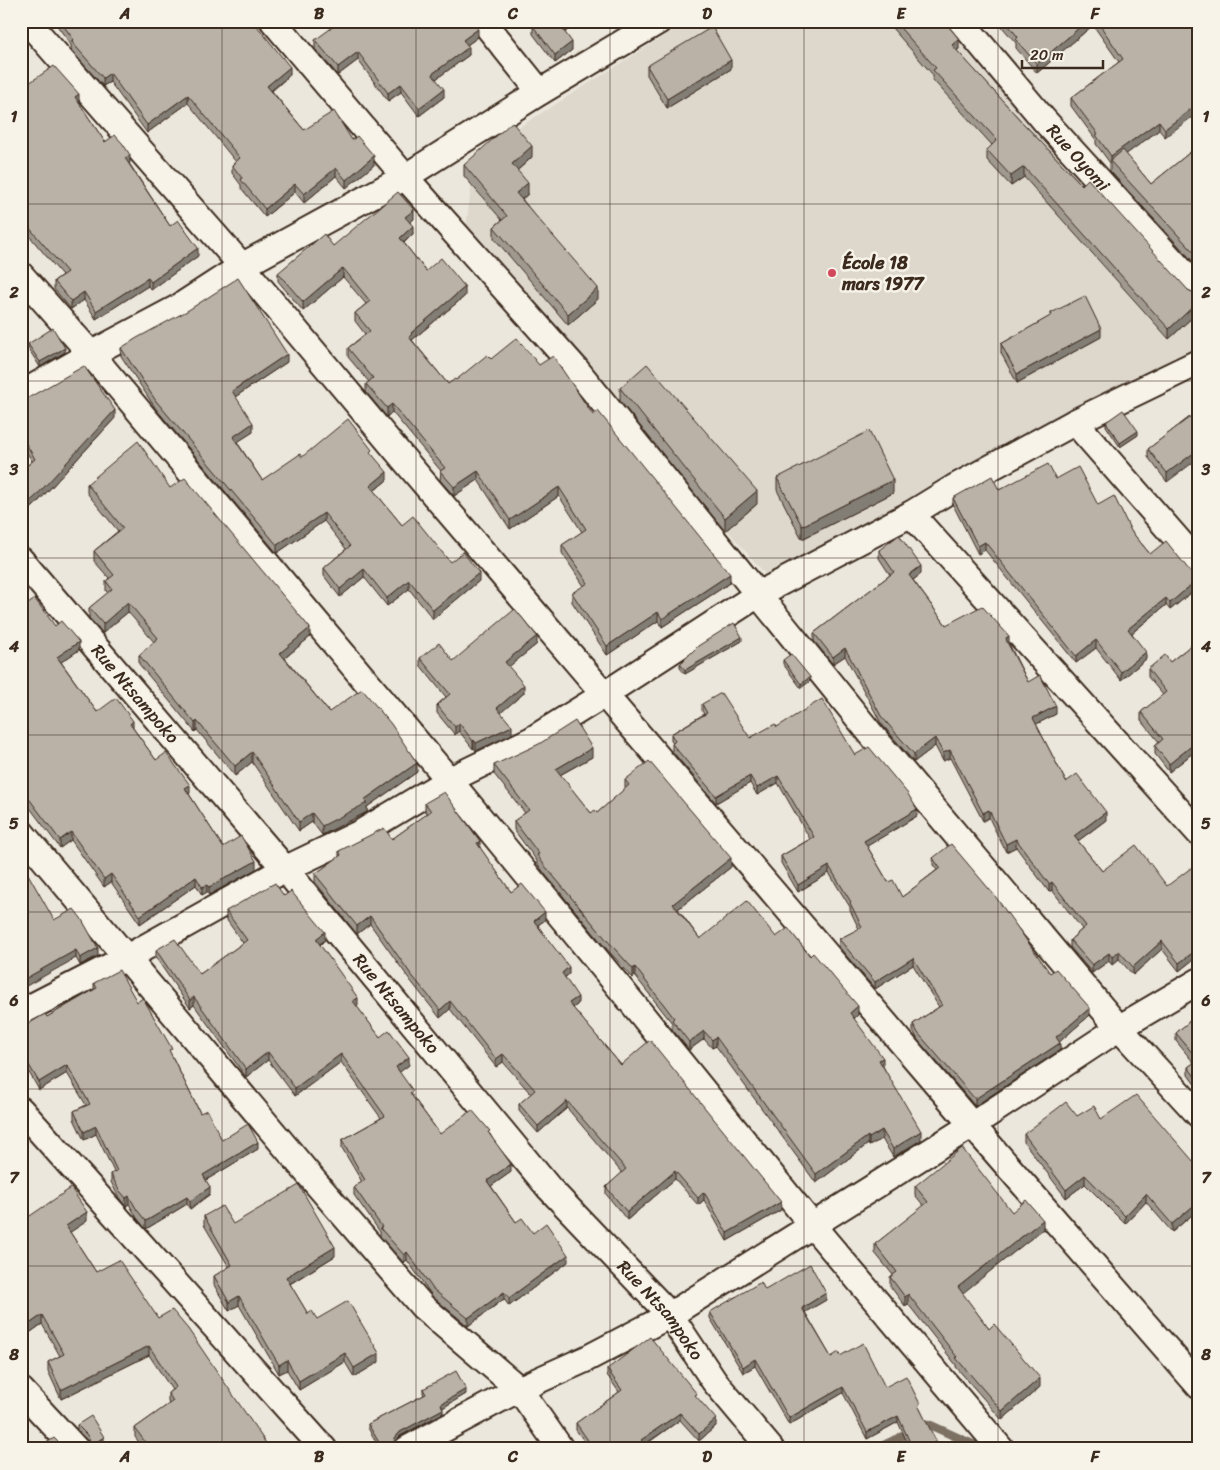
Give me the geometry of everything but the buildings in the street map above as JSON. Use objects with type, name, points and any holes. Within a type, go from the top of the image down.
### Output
[{"type":"street","points":[[27,21],[242,266],[412,469],[972,1125],[1199,1386]]},
{"type":"street","points":[[273,21],[405,177],[576,369],[872,734],[1119,1028],[1199,1116]]},
{"type":"street","points":[[483,21],[540,92]]},
{"type":"street","points":[[21,394],[179,307],[242,266],[405,177],[540,92],[660,21]]},
{"type":"street","name":"Rue Oyomi","points":[[961,21],[1044,120],[1199,290]]},
{"type":"street","points":[[21,275],[91,354],[449,780],[812,1225],[1001,1449]]},
{"type":"street","points":[[21,1012],[126,958],[285,869],[362,832],[449,780],[531,740],[759,594],[911,514],[955,487],[1075,422],[1199,362]]},
{"type":"street","points":[[1075,422],[1199,564]]},
{"type":"street","points":[[911,514],[1199,834]]},
{"type":"street","name":"Rue Ntsampoko","points":[[21,560],[285,869],[549,1188],[670,1315],[714,1381],[771,1449]]},
{"type":"street","points":[[21,832],[423,1307],[518,1389],[561,1449]]},
{"type":"street","points":[[408,1449],[518,1389],[586,1359],[670,1315],[972,1125],[1119,1028],[1199,981]]},
{"type":"street","points":[[21,1110],[324,1449]]},
{"type":"street","points":[[21,1390],[76,1449]]},
{"type":"shaded area","name":"École 18 mars 1977","points":[[688,21],[940,21],[1199,320],[1199,347],[766,575],[466,226],[476,154]]},
{"type":"waterway","points":[[876,1449],[928,1424],[983,1449]]},
{"type":"place","name":"École 18 mars 1977","points":[[832,273]]}]
